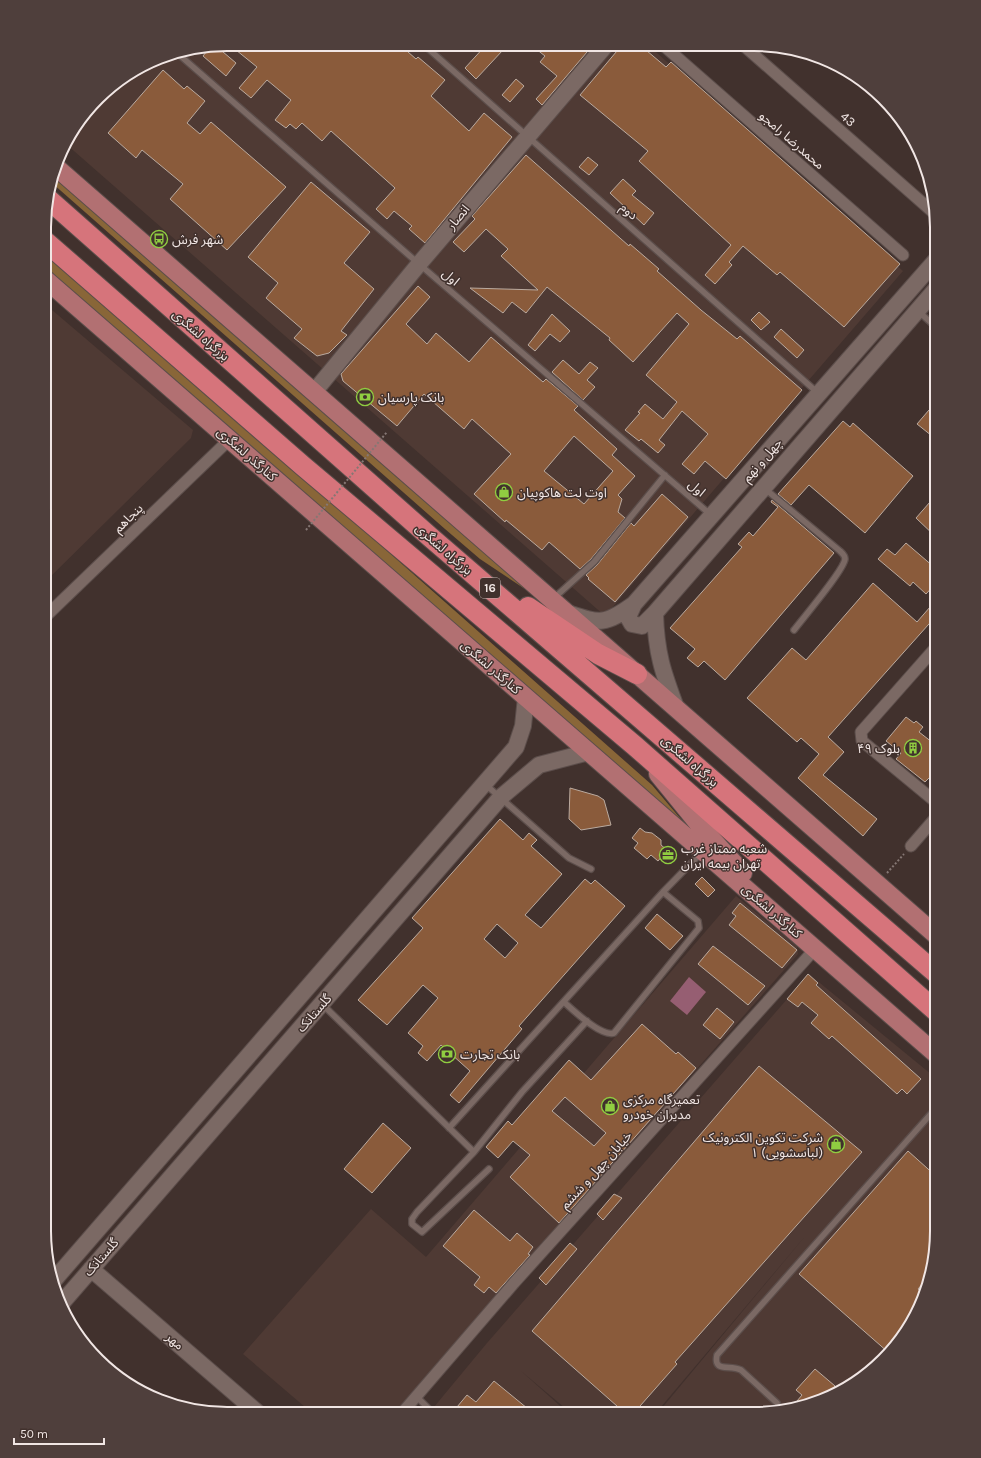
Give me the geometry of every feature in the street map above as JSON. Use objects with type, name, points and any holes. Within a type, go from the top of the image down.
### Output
[{"type":"highway","name":"بزرگراه لشگری","points":[[53,203],[448,552],[930,968]]},
{"type":"highway","name":"بزرگراه لشگری","points":[[51,246],[303,466],[635,746],[930,1006]]},
{"type":"highway","points":[[448,552],[598,654],[637,674]]},
{"type":"main road","points":[[60,170],[930,930]]},
{"type":"main road","name":"کنارگذر لشگری","points":[[51,283],[930,1049]]},
{"type":"main road","points":[[635,746],[700,827],[809,944]]},
{"type":"main road","points":[[900,904],[930,936]]},
{"type":"street","name":"انصار","points":[[314,392],[418,264],[601,51]]},
{"type":"street","name":"محمدرضا رامجو","points":[[670,51],[904,255]]},
{"type":"street","name":"43","points":[[749,51],[929,208]]},
{"type":"street","name":"چهل و نهم","points":[[566,612],[603,622],[617,616],[634,604],[713,516],[930,267]]},
{"type":"street","name":"چهل و نهم","points":[[634,604],[628,617],[632,624],[642,626],[656,613],[930,296]]},
{"type":"street","name":"پنجاهم","points":[[51,611],[230,439]]},
{"type":"street","points":[[656,613],[656,637],[661,668],[677,710]]},
{"type":"street","points":[[930,654],[861,732],[860,738],[862,742],[930,797]]},
{"type":"street","name":"گلستانک","points":[[57,1277],[516,747],[523,726],[526,697]]},
{"type":"street","name":"گلستانک","points":[[65,1300],[501,797],[539,765],[589,752]]},
{"type":"street","points":[[911,846],[930,824]]},
{"type":"street","name":"خیابان چهل و ششم","points":[[407,1407],[809,944]]},
{"type":"street","points":[[117,1206],[131,1223]]},
{"type":"street","name":"مهر","points":[[92,1269],[251,1407]]},
{"type":"lane","name":"دوم","points":[[431,51],[819,394]]},
{"type":"lane","name":"اول","points":[[182,57],[418,264],[713,516]]},
{"type":"lane","points":[[917,310],[930,322]]},
{"type":"lane","points":[[552,600],[594,562],[665,475]]},
{"type":"lane","points":[[764,488],[840,550],[845,560],[838,572],[794,630]]},
{"type":"lane","points":[[484,784],[501,797],[569,858],[591,869]]},
{"type":"lane","points":[[449,1128],[663,892],[703,851]]},
{"type":"lane","points":[[564,1002],[587,1021],[606,1033],[614,1033],[699,928],[698,921],[663,892]]},
{"type":"lane","points":[[322,1004],[474,1152]]},
{"type":"lane","points":[[489,1169],[422,1232],[415,1228],[412,1224],[412,1219],[474,1152],[522,1092],[587,1021]]},
{"type":"lane","points":[[777,1403],[741,1370],[734,1366],[723,1368],[719,1366],[717,1363],[717,1355],[930,1116]]},
{"type":"lane","points":[[416,1396],[427,1407]]},
{"type":"path","points":[[306,530],[387,432]]},
{"type":"path","points":[[877,884],[911,846]]},
{"type":"shaded area","points":[[215,51],[655,51],[903,271],[605,616],[70,147],[87,120],[102,102],[129,81],[160,64],[193,54]]},
{"type":"shaded area","points":[[58,177],[546,603],[480,559],[56,186]]},
{"type":"shaded area","points":[[51,255],[652,785],[691,831],[51,274]]},
{"type":"shaded area","points":[[51,309],[193,430],[191,438],[51,576]]},
{"type":"shaded area","points":[[736,896],[797,946],[798,954],[399,1407],[305,1407],[243,1354],[371,1209],[426,1257]]},
{"type":"shaded area","points":[[809,974],[930,1073],[930,1243],[924,1277],[912,1309],[894,1338],[879,1356],[852,1377],[821,1394],[788,1404],[766,1407],[663,1407],[807,1234],[661,1407],[564,1407],[521,1371],[561,1407],[434,1407],[487,1343]]},
{"type":"shaded area","points":[[689,977],[706,992],[687,1015],[670,1001]]},
{"type":"building","points":[[222,51],[236,63],[226,76],[203,56],[206,53]]},
{"type":"building","points":[[237,51],[407,51],[416,59],[418,57],[445,80],[431,96],[469,131],[484,113],[512,137],[425,243],[409,229],[412,226],[394,211],[387,219],[376,209],[395,188],[331,131],[322,141],[302,123],[296,129],[290,124],[286,128],[275,120],[291,100],[267,80],[251,98],[239,88],[257,67]]},
{"type":"building","points":[[481,51],[502,51],[476,79],[465,68]]},
{"type":"building","points":[[539,51],[588,51],[542,105],[536,99],[557,76],[540,62],[545,56]]},
{"type":"building","points":[[617,51],[647,51],[666,67],[671,62],[900,264],[844,327],[780,272],[777,275],[743,246],[729,262],[732,265],[715,284],[705,275],[731,245],[639,161],[648,151],[580,95]]},
{"type":"building","points":[[163,70],[184,89],[187,86],[205,101],[187,123],[200,134],[211,122],[286,187],[227,250],[170,199],[183,184],[142,150],[136,158],[108,133]]},
{"type":"building","points":[[516,79],[524,86],[510,102],[502,95]]},
{"type":"building","points":[[526,155],[629,246],[630,244],[659,269],[657,271],[701,310],[737,339],[740,336],[802,390],[726,479],[705,461],[694,474],[682,464],[708,434],[682,411],[659,440],[665,445],[658,453],[641,439],[639,441],[625,430],[640,413],[638,412],[645,404],[663,419],[677,402],[646,375],[689,324],[677,313],[633,362],[609,340],[610,338],[547,287],[526,313],[512,302],[503,313],[470,288],[538,290],[501,256],[508,249],[486,229],[464,252],[453,242],[475,219],[472,216]]},
{"type":"building","points":[[588,157],[598,165],[589,175],[579,167]]},
{"type":"building","points":[[623,179],[636,191],[632,195],[654,213],[644,225],[610,193]]},
{"type":"building","points":[[311,182],[370,232],[344,263],[374,289],[341,331],[347,335],[329,353],[317,356],[294,338],[302,329],[266,298],[278,283],[248,257]]},
{"type":"building","points":[[418,286],[430,297],[406,324],[427,344],[436,333],[469,362],[491,337],[543,382],[546,379],[578,406],[574,410],[617,449],[612,455],[635,476],[618,495],[622,499],[618,512],[625,518],[591,559],[580,569],[549,542],[542,550],[506,520],[505,522],[474,494],[511,454],[472,419],[464,429],[424,394],[397,426],[343,381],[341,374]],"holes":[[[574,436],[613,471],[584,504],[544,471]]]},
{"type":"building","points":[[759,312],[770,322],[761,330],[751,320]]},
{"type":"building","points":[[552,314],[570,331],[560,342],[550,334],[535,351],[528,345]]},
{"type":"building","points":[[781,329],[804,350],[797,358],[774,337]]},
{"type":"building","points":[[563,360],[579,374],[590,362],[598,368],[587,380],[595,387],[583,400],[552,372]]},
{"type":"building","points":[[929,410],[930,411],[930,434],[917,424]]},
{"type":"building","points":[[843,421],[850,427],[853,423],[913,476],[865,533],[809,485],[791,505],[778,494]]},
{"type":"building","points":[[662,494],[688,517],[615,602],[588,579],[589,578],[586,575],[597,565],[631,523],[634,526]]},
{"type":"building","points":[[772,500],[834,553],[725,680],[704,661],[698,667],[687,658],[695,649],[670,628],[742,547],[738,544],[749,532],[753,536],[778,507],[771,502]]},
{"type":"building","points":[[930,502],[930,531],[916,518]]},
{"type":"building","points":[[906,543],[930,564],[930,590],[926,594],[913,582],[910,586],[878,559],[887,549],[895,555]]},
{"type":"building","points":[[873,583],[917,622],[930,607],[930,623],[828,737],[844,752],[823,775],[877,819],[863,836],[798,778],[819,754],[801,738],[797,742],[747,698],[792,648],[806,660]]},
{"type":"building","name":"بلوک ۴۹","points":[[906,717],[914,723],[916,721],[923,727],[919,732],[930,741],[930,777],[925,782],[896,759],[901,753],[886,741]]},
{"type":"building","points":[[570,788],[598,796],[604,800],[611,825],[581,830],[569,819]]},
{"type":"building","points":[[500,819],[523,840],[529,833],[537,840],[531,846],[562,874],[525,915],[541,928],[585,879],[591,884],[595,880],[625,906],[519,1026],[522,1029],[459,1103],[450,1095],[470,1071],[441,1045],[427,1061],[418,1053],[423,1046],[408,1033],[438,998],[423,985],[387,1025],[358,1000],[423,928],[412,918]],"holes":[[[497,924],[518,943],[505,958],[484,939]]]},
{"type":"building","points":[[640,828],[645,832],[652,833],[661,840],[661,845],[667,850],[658,861],[651,855],[647,859],[634,848],[638,843],[632,838]]},
{"type":"building","points":[[702,877],[715,890],[708,897],[695,884]]},
{"type":"building","points":[[740,903],[797,950],[782,968],[729,925],[736,916],[732,913]]},
{"type":"building","points":[[657,914],[683,936],[670,950],[645,928]]},
{"type":"building","points":[[713,946],[765,986],[748,1005],[698,964]]},
{"type":"building","points":[[808,974],[818,983],[816,985],[921,1079],[907,1094],[902,1089],[897,1094],[832,1036],[829,1039],[811,1023],[818,1015],[802,1002],[798,1007],[787,999]]},
{"type":"building","points":[[717,1008],[734,1022],[720,1039],[703,1025]]},
{"type":"building","points":[[642,1024],[676,1054],[678,1052],[696,1068],[559,1223],[510,1177],[530,1155],[513,1141],[498,1158],[486,1147],[508,1121],[512,1125],[569,1060],[591,1080]],"holes":[[[565,1097],[606,1133],[594,1146],[552,1111]]]},
{"type":"building","points":[[759,1066],[862,1152],[675,1362],[677,1364],[639,1407],[618,1407],[532,1331]]},
{"type":"building","points":[[383,1123],[411,1148],[372,1193],[344,1169]]},
{"type":"building","points":[[908,1151],[930,1171],[930,1243],[924,1277],[922,1284],[918,1289],[920,1290],[912,1309],[894,1338],[884,1349],[799,1274]]},
{"type":"building","points":[[614,1194],[622,1198],[603,1220],[597,1214]]},
{"type":"building","points":[[474,1210],[510,1241],[517,1233],[533,1247],[528,1254],[530,1255],[496,1293],[489,1287],[484,1293],[474,1285],[480,1277],[443,1246]]},
{"type":"building","points":[[570,1243],[577,1249],[546,1285],[539,1278]]},
{"type":"building","points":[[815,1369],[835,1386],[821,1394],[796,1402],[802,1395],[796,1390]]},
{"type":"building","points":[[494,1381],[526,1407],[457,1407],[467,1395],[476,1402]]},
{"type":"place","name":"شهر فرش","points":[[159,239]]},
{"type":"place","name":"بانک پارسیان","points":[[365,397]]},
{"type":"place","name":"اوت لت هاکوپیان","points":[[504,492]]},
{"type":"place","name":"بلوک ۴۹","points":[[913,748]]},
{"type":"place","name":"شعبه ممتاز غرب تهران بیمه ایران","points":[[668,855]]},
{"type":"place","name":"بانک تجارت","points":[[447,1054]]},
{"type":"place","name":"تعمیرگاه مرکزی مدیران خودرو","points":[[610,1106]]},
{"type":"place","name":"شرکت تکوین الکترونیک ۱ (لباسشویی)","points":[[836,1144]]}]
